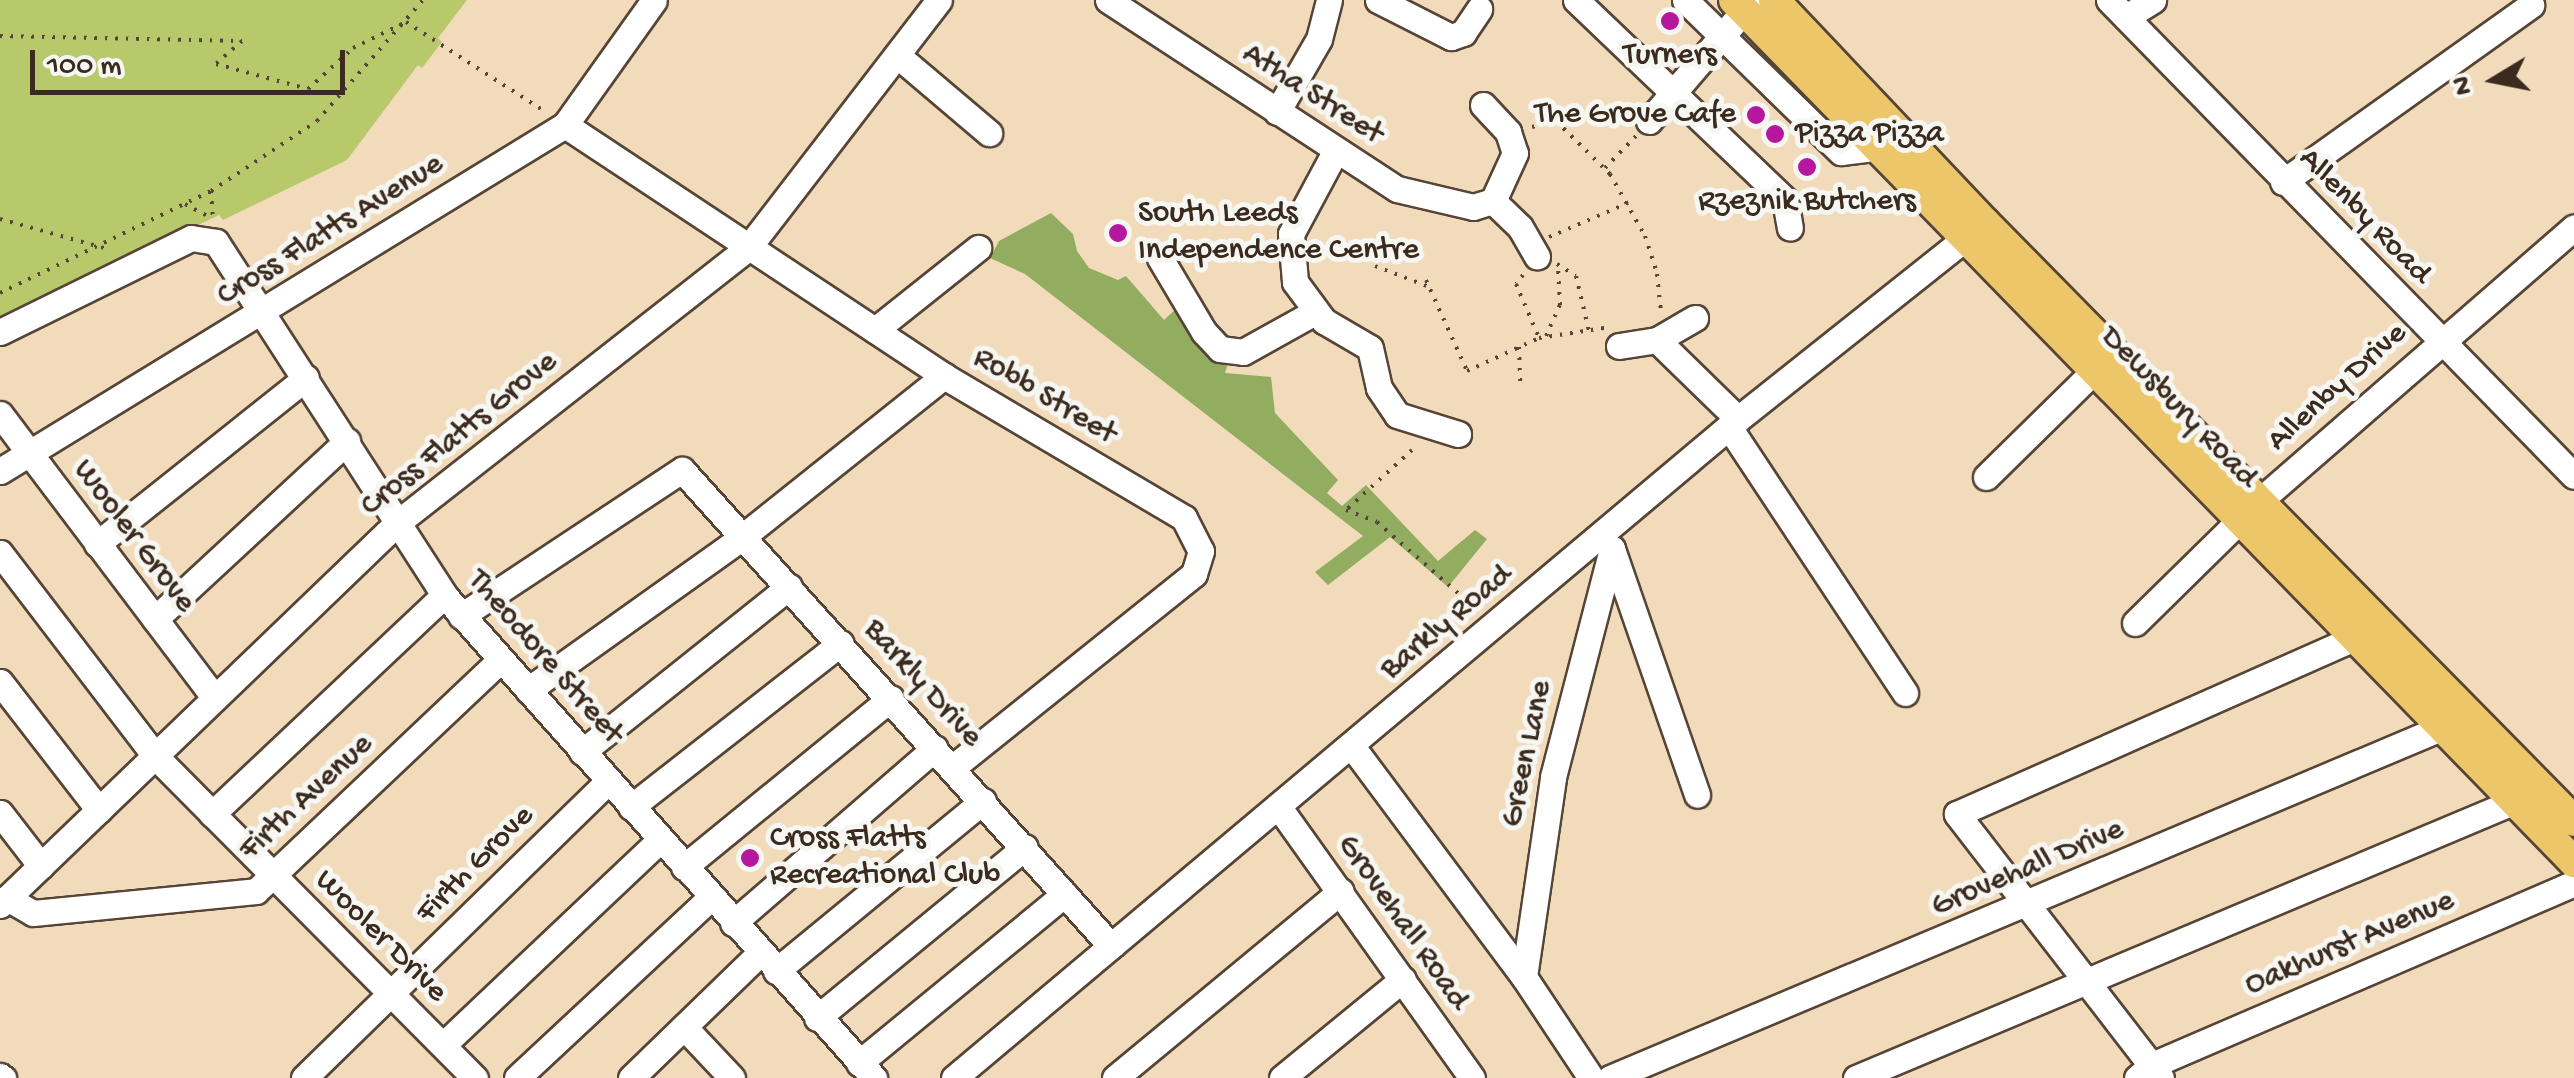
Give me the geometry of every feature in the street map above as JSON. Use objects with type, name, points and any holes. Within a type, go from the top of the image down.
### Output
[{"type":"main road","name":"Dewsbury Road","points":[[1774,0],[1975,231],[2248,512],[2470,716],[2574,821]]},
{"type":"main road","name":"Dewsbury Road","points":[[1744,3],[1876,148],[1975,231]]},
{"type":"main road","name":"Dewsbury Road","points":[[2248,512],[2354,638],[2574,862]]},
{"type":"street","name":"Cross Flatts Avenue","points":[[0,472],[565,125],[654,0]]},
{"type":"street","name":"Cross Flatts Grove","points":[[4,902],[398,523],[748,248],[940,0]]},
{"type":"street","name":"Atha Street","points":[[1108,0],[1397,190],[1473,208],[1493,201]]},
{"type":"street","points":[[1276,112],[1319,38],[1329,0]]},
{"type":"street","points":[[1576,0],[1785,200],[1790,228]]},
{"type":"street","points":[[1685,0],[1841,152],[1876,148]]},
{"type":"street","points":[[2118,9],[2154,0]]},
{"type":"street","points":[[1649,121],[1744,3]]},
{"type":"street","points":[[1389,5],[1451,36],[1463,33],[1479,9]]},
{"type":"street","points":[[2284,182],[2531,5]]},
{"type":"street","name":"Allenby Road","points":[[2118,9],[2574,476]]},
{"type":"street","points":[[897,55],[990,133]]},
{"type":"street","points":[[1483,106],[1508,132],[1515,154],[1493,201],[1541,256]]},
{"type":"street","name":"Robb Street","points":[[565,125],[944,376],[1184,518],[1201,551],[1194,574],[953,767]]},
{"type":"street","points":[[1336,150],[1291,234],[1295,282],[1315,312],[1370,348],[1386,403],[1415,437],[1458,434]]},
{"type":"street","name":"Allenby Drive","points":[[2135,622],[2248,512],[2574,227]]},
{"type":"street","points":[[0,332],[214,230]]},
{"type":"street","name":"Theodore Street","points":[[214,230],[444,596],[866,1071]]},
{"type":"street","name":"Barkly Road","points":[[954,1078],[1494,626],[1608,542],[1734,423],[1975,231]]},
{"type":"street","points":[[874,330],[978,248]]},
{"type":"street","points":[[1160,258],[1204,332],[1220,349],[1244,352],[1315,312]]},
{"type":"street","points":[[1619,346],[1657,340],[1695,318]]},
{"type":"street","points":[[1657,340],[1734,423],[1905,693]]},
{"type":"street","points":[[1986,477],[2103,362]]},
{"type":"street","points":[[528,690],[741,538],[944,376]]},
{"type":"street","points":[[97,544],[306,378]]},
{"type":"street","name":"Wooler Grove","points":[[0,414],[216,698]]},
{"type":"street","points":[[155,618],[347,441]]},
{"type":"street","name":"Barkly Drive","points":[[461,616],[682,470],[1110,946]]},
{"type":"street","points":[[1608,542],[1697,795]]},
{"type":"street","name":"Green Lane","points":[[1524,977],[1552,777],[1608,542]]},
{"type":"street","name":"Wooler Drive","points":[[0,553],[155,756],[475,1078]]},
{"type":"street","points":[[582,752],[788,588]]},
{"type":"street","points":[[212,814],[444,596]]},
{"type":"street","points":[[2150,1074],[2088,983],[1957,814],[2354,638]]},
{"type":"street","points":[[631,807],[841,643]]},
{"type":"street","name":"Firth Avenue","points":[[4,902],[33,913],[245,895],[273,876],[501,660]]},
{"type":"street","points":[[0,682],[99,810]]},
{"type":"street","points":[[684,867],[890,698]]},
{"type":"street","name":"Grovehall Drive","points":[[1610,1078],[2028,906],[2470,716]]},
{"type":"street","points":[[1351,744],[1524,977],[1591,1078]]},
{"type":"street","points":[[733,922],[935,748]]},
{"type":"street","name":"Firth Grove","points":[[304,1078],[608,781]]},
{"type":"street","points":[[631,1078],[684,1027],[983,801]]},
{"type":"street","points":[[1856,1078],[2514,802]]},
{"type":"street","name":"Grovehall Road","points":[[1278,806],[1472,1078]]},
{"type":"street","points":[[0,813],[41,866]]},
{"type":"street","points":[[443,1046],[660,840]]},
{"type":"street","points":[[817,1018],[1025,847]]},
{"type":"street","name":"Oakhurst Avenue","points":[[2150,1074],[2574,882]]},
{"type":"street","points":[[1114,1078],[1341,891]]},
{"type":"street","points":[[866,1071],[1065,894]]},
{"type":"street","points":[[517,1078],[711,897]]},
{"type":"street","points":[[1282,1078],[1403,978]]},
{"type":"street","points":[[684,1027],[732,1078]]},
{"type":"path","points":[[0,293],[184,204],[318,121],[424,0]]},
{"type":"path","points":[[0,36],[242,41],[216,64],[308,88],[353,48],[406,22]]},
{"type":"path","points":[[406,22],[565,125]]},
{"type":"path","points":[[1508,132],[1556,121],[1605,168],[1628,203],[1657,274],[1662,306],[1657,340]]},
{"type":"path","points":[[1605,168],[1649,121]]},
{"type":"path","points":[[1542,337],[1516,284],[1541,256],[1628,203]]},
{"type":"path","points":[[184,204],[214,230]]},
{"type":"path","points":[[0,219],[123,253]]},
{"type":"path","points":[[1541,256],[1576,276],[1590,331]]},
{"type":"path","points":[[1541,256],[1560,305],[1542,337]]},
{"type":"path","points":[[1375,266],[1430,288]]},
{"type":"path","points":[[1426,280],[1467,371],[1542,337],[1612,326],[1619,346]]},
{"type":"path","points":[[1520,347],[1520,381]]},
{"type":"path","points":[[1415,437],[1346,510],[1377,522],[1494,626]]},
{"type":"green space","points":[[0,0],[467,0],[438,38],[442,42],[422,68],[418,65],[347,160],[223,220],[219,215],[0,321]]},
{"type":"green space","points":[[1051,213],[1073,234],[1077,251],[1089,268],[1118,280],[1126,276],[1164,320],[1177,308],[1229,360],[1225,373],[1271,377],[1275,413],[1338,480],[1327,493],[1342,506],[1366,485],[1438,561],[1475,530],[1487,539],[1448,587],[1390,537],[1328,585],[1315,572],[1363,536],[1025,274],[990,258],[999,241]]},
{"type":"place","name":"Turners","points":[[1670,21]]},
{"type":"place","name":"The Grove Cafe","points":[[1756,115]]},
{"type":"place","name":"Pizza Pizza","points":[[1775,134]]},
{"type":"place","name":"Rzeznik Butchers","points":[[1807,167]]},
{"type":"place","name":"South Leeds Independence Centre","points":[[1118,233]]},
{"type":"place","name":"Cross Flatts Recreational Club","points":[[750,858]]}]
